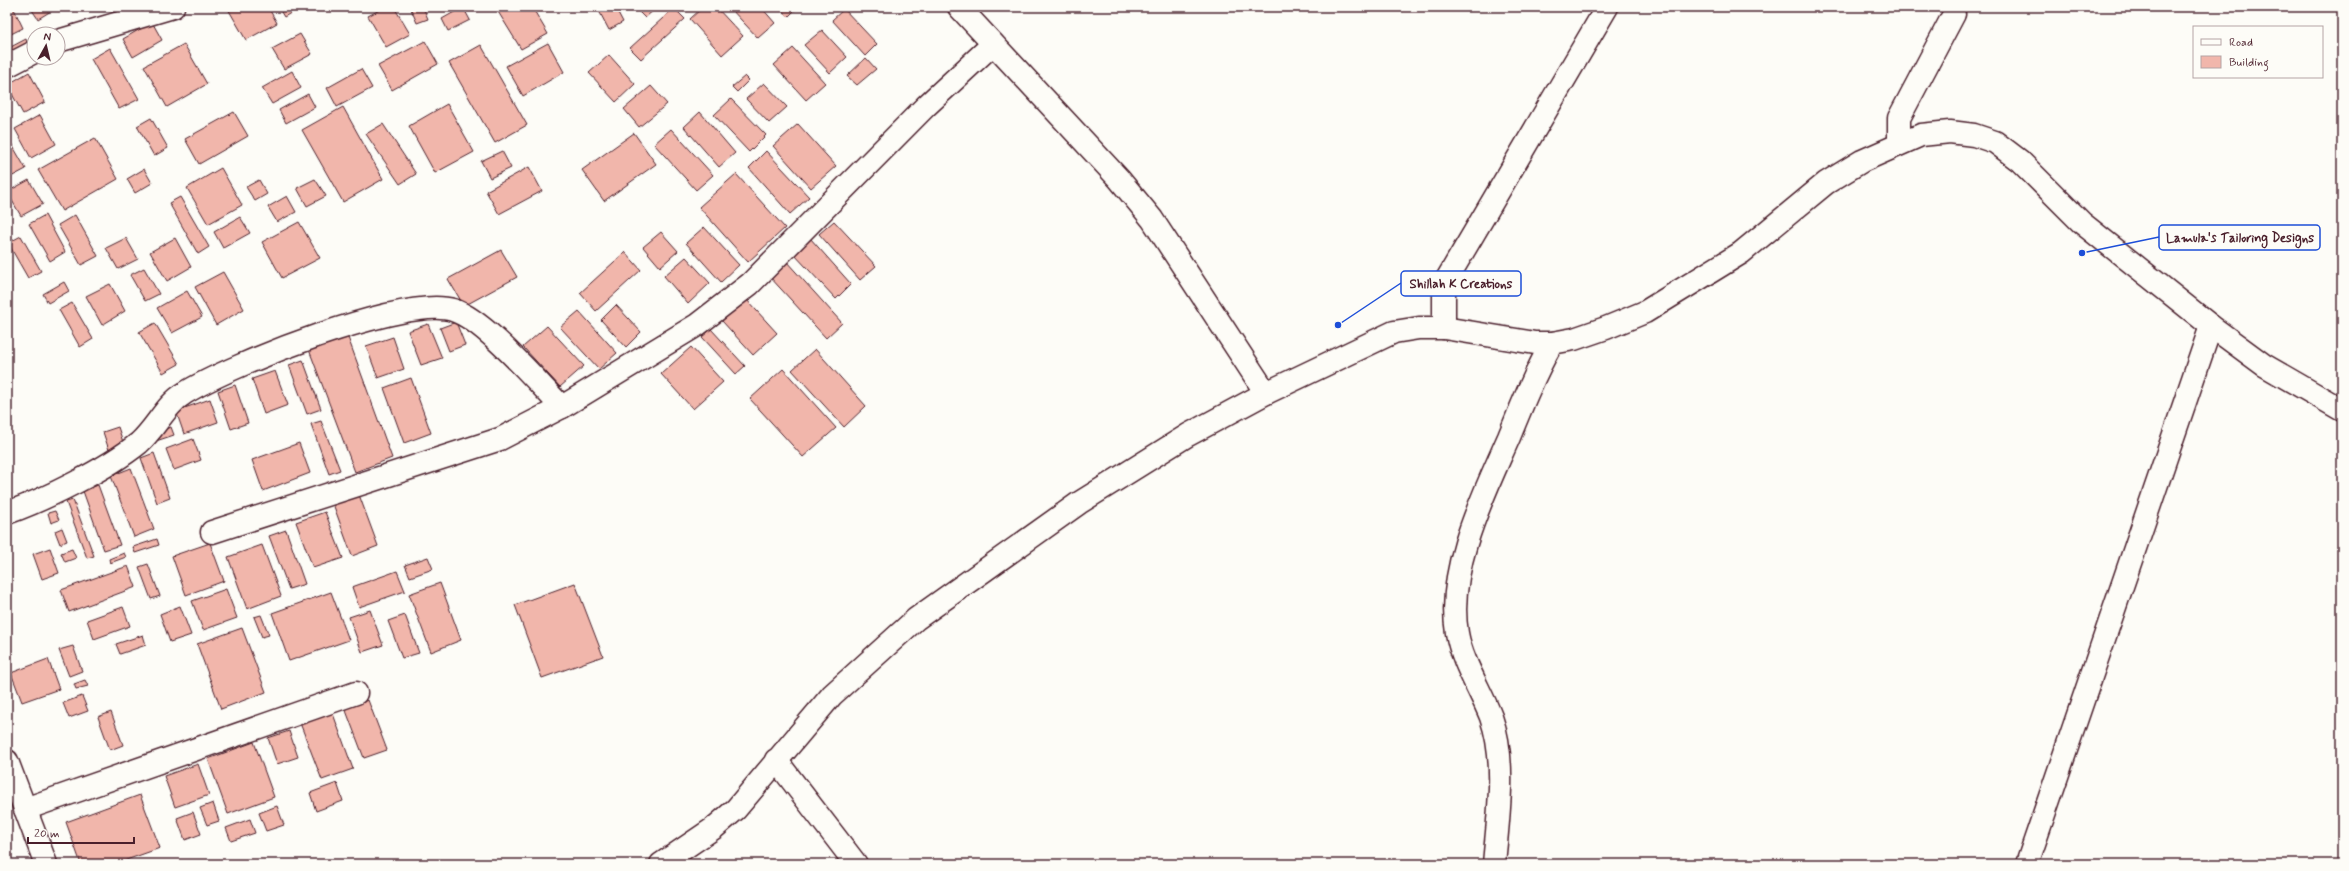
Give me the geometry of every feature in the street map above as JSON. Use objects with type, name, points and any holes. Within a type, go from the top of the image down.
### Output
[{"type":"street","points":[[66,39],[173,7]]},
{"type":"street","points":[[959,7],[1119,179],[1152,219],[1266,393]]},
{"type":"street","points":[[1444,328],[1444,284],[1607,7]]},
{"type":"street","points":[[1899,144],[1899,118],[1954,14]]},
{"type":"street","points":[[212,532],[500,439],[562,407],[697,326],[750,284],[926,106],[993,44]]},
{"type":"street","points":[[7,66],[26,56]]},
{"type":"street","points":[[661,864],[714,828],[736,809],[832,694],[916,619],[1022,542],[1128,471],[1266,393],[1394,332],[1419,328],[1444,328],[1535,343],[1552,343],[1574,339],[1645,312],[1741,253],[1826,183],[1862,161],[1921,135],[1950,132],[1974,135],[1995,142],[2020,161],[2082,223],[2211,326],[2264,365],[2342,410]]},
{"type":"street","points":[[7,513],[78,480],[113,460],[140,442],[184,394],[215,377],[330,331],[389,315],[437,308],[454,310],[479,324],[562,407]]},
{"type":"street","points":[[2027,864],[2211,326]]},
{"type":"street","points":[[1494,864],[1499,802],[1497,738],[1491,717],[1464,657],[1457,633],[1455,610],[1459,574],[1484,495],[1540,364],[1552,343]]},
{"type":"street","points":[[25,809],[356,693]]},
{"type":"street","points":[[776,760],[856,864]]},
{"type":"street","points":[[7,761],[12,786],[25,809],[46,864]]},
{"type":"building","points":[[7,7],[13,7],[23,28],[7,36]]},
{"type":"building","points":[[30,7],[55,7],[56,8],[38,19]]},
{"type":"building","points":[[227,7],[268,7],[277,23],[246,40]]},
{"type":"building","points":[[278,7],[295,7],[296,10],[284,17]]},
{"type":"building","points":[[385,7],[394,7],[410,34],[386,47],[368,16]]},
{"type":"building","points":[[410,7],[423,7],[428,19],[417,23]]},
{"type":"building","points":[[463,7],[470,20],[448,31],[442,19]]},
{"type":"building","points":[[502,7],[532,7],[548,34],[521,49],[497,10]]},
{"type":"building","points":[[597,7],[615,7],[623,22],[609,30]]},
{"type":"building","points":[[644,7],[657,7],[645,18],[639,12]]},
{"type":"building","points":[[703,7],[716,7],[743,36],[722,55],[690,19]]},
{"type":"building","points":[[729,7],[761,7],[775,23],[758,38]]},
{"type":"building","points":[[779,7],[798,7],[788,17]]},
{"type":"building","points":[[674,8],[685,19],[641,59],[630,48]]},
{"type":"building","points":[[844,9],[877,44],[865,56],[832,20]]},
{"type":"building","points":[[152,22],[162,40],[133,57],[123,39]]},
{"type":"building","points":[[822,30],[847,57],[830,73],[804,45]]},
{"type":"building","points":[[300,34],[312,54],[284,69],[272,49]]},
{"type":"building","points":[[26,39],[26,44],[8,54],[7,49]]},
{"type":"building","points":[[425,41],[438,64],[392,90],[378,66]]},
{"type":"building","points":[[548,43],[564,72],[523,96],[506,66]]},
{"type":"building","points":[[184,44],[207,84],[167,107],[144,66]]},
{"type":"building","points":[[481,45],[527,125],[495,143],[449,63]]},
{"type":"building","points":[[110,48],[139,99],[119,109],[91,59]]},
{"type":"building","points":[[793,48],[825,83],[806,100],[774,65]]},
{"type":"building","points":[[609,55],[635,84],[616,102],[589,73]]},
{"type":"building","points":[[866,58],[876,69],[857,85],[847,76]]},
{"type":"building","points":[[361,69],[372,88],[337,107],[327,88]]},
{"type":"building","points":[[292,71],[301,88],[272,104],[262,88]]},
{"type":"building","points":[[29,72],[45,102],[23,114],[7,85]]},
{"type":"building","points":[[745,76],[749,80],[737,92],[732,87]]},
{"type":"building","points":[[764,83],[787,107],[769,123],[746,99]]},
{"type":"building","points":[[651,86],[667,104],[639,127],[624,109]]},
{"type":"building","points":[[308,94],[315,107],[286,123],[279,110]]},
{"type":"building","points":[[731,99],[766,135],[749,152],[714,115]]},
{"type":"building","points":[[447,104],[474,152],[435,173],[409,126]]},
{"type":"building","points":[[343,107],[383,179],[343,202],[302,130]]},
{"type":"building","points":[[234,112],[248,136],[199,164],[185,139]]},
{"type":"building","points":[[700,112],[735,153],[719,167],[684,127]]},
{"type":"building","points":[[40,115],[56,144],[31,158],[15,129]]},
{"type":"building","points":[[151,118],[168,148],[154,156],[137,126]]},
{"type":"building","points":[[383,124],[416,174],[400,184],[366,134]]},
{"type":"building","points":[[798,124],[836,166],[811,188],[773,146]]},
{"type":"building","points":[[671,129],[713,175],[696,190],[654,144]]},
{"type":"building","points":[[634,133],[656,164],[604,201],[582,170]]},
{"type":"building","points":[[95,138],[118,179],[62,211],[38,170]]},
{"type":"building","points":[[11,143],[26,169],[7,179],[7,145]]},
{"type":"building","points":[[502,151],[511,168],[490,178],[481,161]]},
{"type":"building","points":[[766,151],[809,197],[790,214],[749,168]]},
{"type":"building","points":[[529,167],[542,191],[499,214],[486,191]]},
{"type":"building","points":[[221,168],[242,205],[208,224],[187,188]]},
{"type":"building","points":[[144,169],[152,183],[135,193],[127,179]]},
{"type":"building","points":[[736,174],[785,228],[748,262],[699,207]]},
{"type":"building","points":[[315,179],[326,196],[307,206],[297,188]]},
{"type":"building","points":[[29,180],[43,204],[21,216],[7,192]]},
{"type":"building","points":[[259,180],[267,194],[255,201],[246,187]]},
{"type":"building","points":[[287,196],[296,212],[277,222],[268,207]]},
{"type":"building","points":[[180,197],[209,247],[198,254],[169,203]]},
{"type":"building","points":[[45,215],[65,252],[50,261],[29,224]]},
{"type":"building","points":[[75,215],[98,256],[81,265],[58,225]]},
{"type":"building","points":[[240,217],[250,233],[223,248],[214,232]]},
{"type":"building","points":[[834,221],[876,266],[860,280],[819,234]]},
{"type":"building","points":[[299,222],[320,258],[282,278],[262,242]]},
{"type":"building","points":[[704,227],[739,265],[721,282],[686,243]]},
{"type":"building","points":[[661,232],[678,251],[660,267],[643,247]]},
{"type":"building","points":[[21,236],[41,271],[28,278],[8,243]]},
{"type":"building","points":[[126,238],[138,259],[118,269],[106,248]]},
{"type":"building","points":[[175,238],[191,267],[167,281],[150,252]]},
{"type":"building","points":[[810,238],[851,284],[836,299],[793,253]]},
{"type":"building","points":[[501,250],[517,277],[464,306],[448,279]]},
{"type":"building","points":[[625,252],[641,270],[596,311],[580,293]]},
{"type":"building","points":[[686,257],[710,283],[688,304],[664,276]]},
{"type":"building","points":[[786,261],[842,323],[826,338],[769,276]]},
{"type":"building","points":[[144,268],[159,294],[145,301],[130,275]]},
{"type":"building","points":[[223,272],[244,309],[216,325],[195,287]]},
{"type":"building","points":[[64,282],[69,291],[48,303],[43,294]]},
{"type":"building","points":[[110,284],[125,311],[102,325],[86,296]]},
{"type":"building","points":[[187,291],[202,317],[172,333],[157,308]]},
{"type":"building","points":[[746,299],[777,333],[753,355],[722,321]]},
{"type":"building","points":[[72,303],[93,339],[80,347],[59,310]]},
{"type":"building","points":[[616,305],[641,332],[626,347],[601,320]]},
{"type":"building","points":[[579,311],[617,353],[599,369],[560,327]]},
{"type":"building","points":[[456,322],[465,345],[449,351],[440,328]]},
{"type":"building","points":[[155,323],[179,364],[163,373],[139,332]]},
{"type":"building","points":[[428,324],[442,358],[421,365],[408,331]]},
{"type":"building","points":[[547,326],[584,366],[560,387],[523,347]]},
{"type":"building","points":[[711,329],[745,366],[736,374],[702,337]]},
{"type":"building","points":[[346,332],[392,458],[355,472],[308,347]]},
{"type":"building","points":[[393,337],[404,369],[378,378],[366,346]]},
{"type":"building","points":[[691,347],[723,382],[693,409],[661,374]]},
{"type":"building","points":[[815,349],[866,406],[844,427],[792,370]]},
{"type":"building","points":[[303,360],[321,409],[307,414],[289,365]]},
{"type":"building","points":[[783,369],[836,428],[803,457],[750,399]]},
{"type":"building","points":[[275,371],[288,405],[264,414],[252,379]]},
{"type":"building","points":[[411,378],[431,433],[404,443],[384,388]]},
{"type":"building","points":[[235,385],[248,423],[231,429],[218,391]]},
{"type":"building","points":[[210,399],[218,422],[184,434],[176,411]]},
{"type":"building","points":[[321,421],[340,470],[329,474],[311,424]]},
{"type":"building","points":[[118,427],[124,445],[109,450],[103,432]]},
{"type":"building","points":[[171,427],[174,435],[153,442],[150,434]]},
{"type":"building","points":[[193,439],[201,460],[174,470],[166,449]]},
{"type":"building","points":[[299,443],[310,473],[263,491],[252,460]]},
{"type":"building","points":[[154,453],[170,498],[157,503],[141,458]]},
{"type":"building","points":[[131,468],[154,529],[134,537],[111,476]]},
{"type":"building","points":[[98,485],[120,545],[104,550],[83,491]]},
{"type":"building","points":[[358,492],[378,546],[352,556],[332,501]]},
{"type":"building","points":[[73,500],[94,556],[87,558],[66,502]]},
{"type":"building","points":[[55,511],[59,520],[51,523],[48,513]]},
{"type":"building","points":[[325,512],[343,558],[313,568],[296,522]]},
{"type":"building","points":[[62,528],[67,541],[60,544],[55,531]]},
{"type":"building","points":[[286,530],[305,584],[289,589],[269,536]]},
{"type":"building","points":[[157,539],[159,545],[135,553],[133,547]]},
{"type":"building","points":[[210,543],[224,581],[186,595],[172,556]]},
{"type":"building","points":[[262,545],[281,596],[247,609],[228,557]]},
{"type":"building","points":[[50,548],[59,573],[42,579],[33,554]]},
{"type":"building","points":[[72,549],[76,558],[65,562],[61,553]]},
{"type":"building","points":[[124,553],[126,557],[110,563],[109,559]]},
{"type":"building","points":[[428,557],[433,569],[410,577],[405,565]]},
{"type":"building","points":[[148,564],[160,596],[151,599],[139,567]]},
{"type":"building","points":[[128,566],[136,587],[69,612],[61,590]]},
{"type":"building","points":[[397,571],[405,591],[359,607],[352,587]]},
{"type":"building","points":[[440,583],[461,640],[431,652],[409,594]]},
{"type":"building","points":[[575,583],[603,656],[542,678],[515,605]]},
{"type":"building","points":[[226,589],[237,618],[203,630],[192,601]]},
{"type":"building","points":[[331,592],[349,640],[289,661],[272,613]]},
{"type":"building","points":[[180,606],[191,635],[170,642],[160,614]]},
{"type":"building","points":[[123,607],[130,626],[94,639],[87,620]]},
{"type":"building","points":[[370,610],[383,645],[362,652],[349,617]]},
{"type":"building","points":[[261,615],[269,635],[262,637],[254,617]]},
{"type":"building","points":[[405,615],[419,653],[402,658],[388,621]]},
{"type":"building","points":[[242,628],[266,692],[221,709],[197,644]]},
{"type":"building","points":[[143,635],[146,645],[120,654],[116,644]]},
{"type":"building","points":[[73,646],[82,671],[69,676],[59,650]]},
{"type":"building","points":[[48,659],[59,689],[22,702],[11,673]]},
{"type":"building","points":[[85,680],[88,686],[76,689],[74,684]]},
{"type":"building","points":[[82,696],[88,711],[69,718],[63,703]]},
{"type":"building","points":[[368,700],[387,750],[364,758],[345,708]]},
{"type":"building","points":[[332,711],[353,769],[322,780],[300,723]]},
{"type":"building","points":[[111,712],[123,745],[110,750],[98,717]]},
{"type":"building","points":[[289,731],[298,757],[277,764],[268,738]]},
{"type":"building","points":[[254,742],[274,797],[228,814],[208,759]]},
{"type":"building","points":[[198,764],[209,795],[175,807],[164,776]]},
{"type":"building","points":[[337,783],[343,801],[316,811],[310,793]]},
{"type":"building","points":[[140,795],[160,848],[115,864],[81,864],[66,822]]},
{"type":"building","points":[[213,803],[219,821],[207,825],[200,808]]},
{"type":"building","points":[[277,806],[284,825],[266,831],[259,813]]},
{"type":"building","points":[[193,812],[201,834],[185,840],[177,818]]},
{"type":"building","points":[[250,819],[255,833],[231,841],[226,828]]},
{"type":"place","name":"Lamula's Tailoring Designs","points":[[2082,253]]},
{"type":"place","name":"Shillah K Creations","points":[[1338,325]]}]
